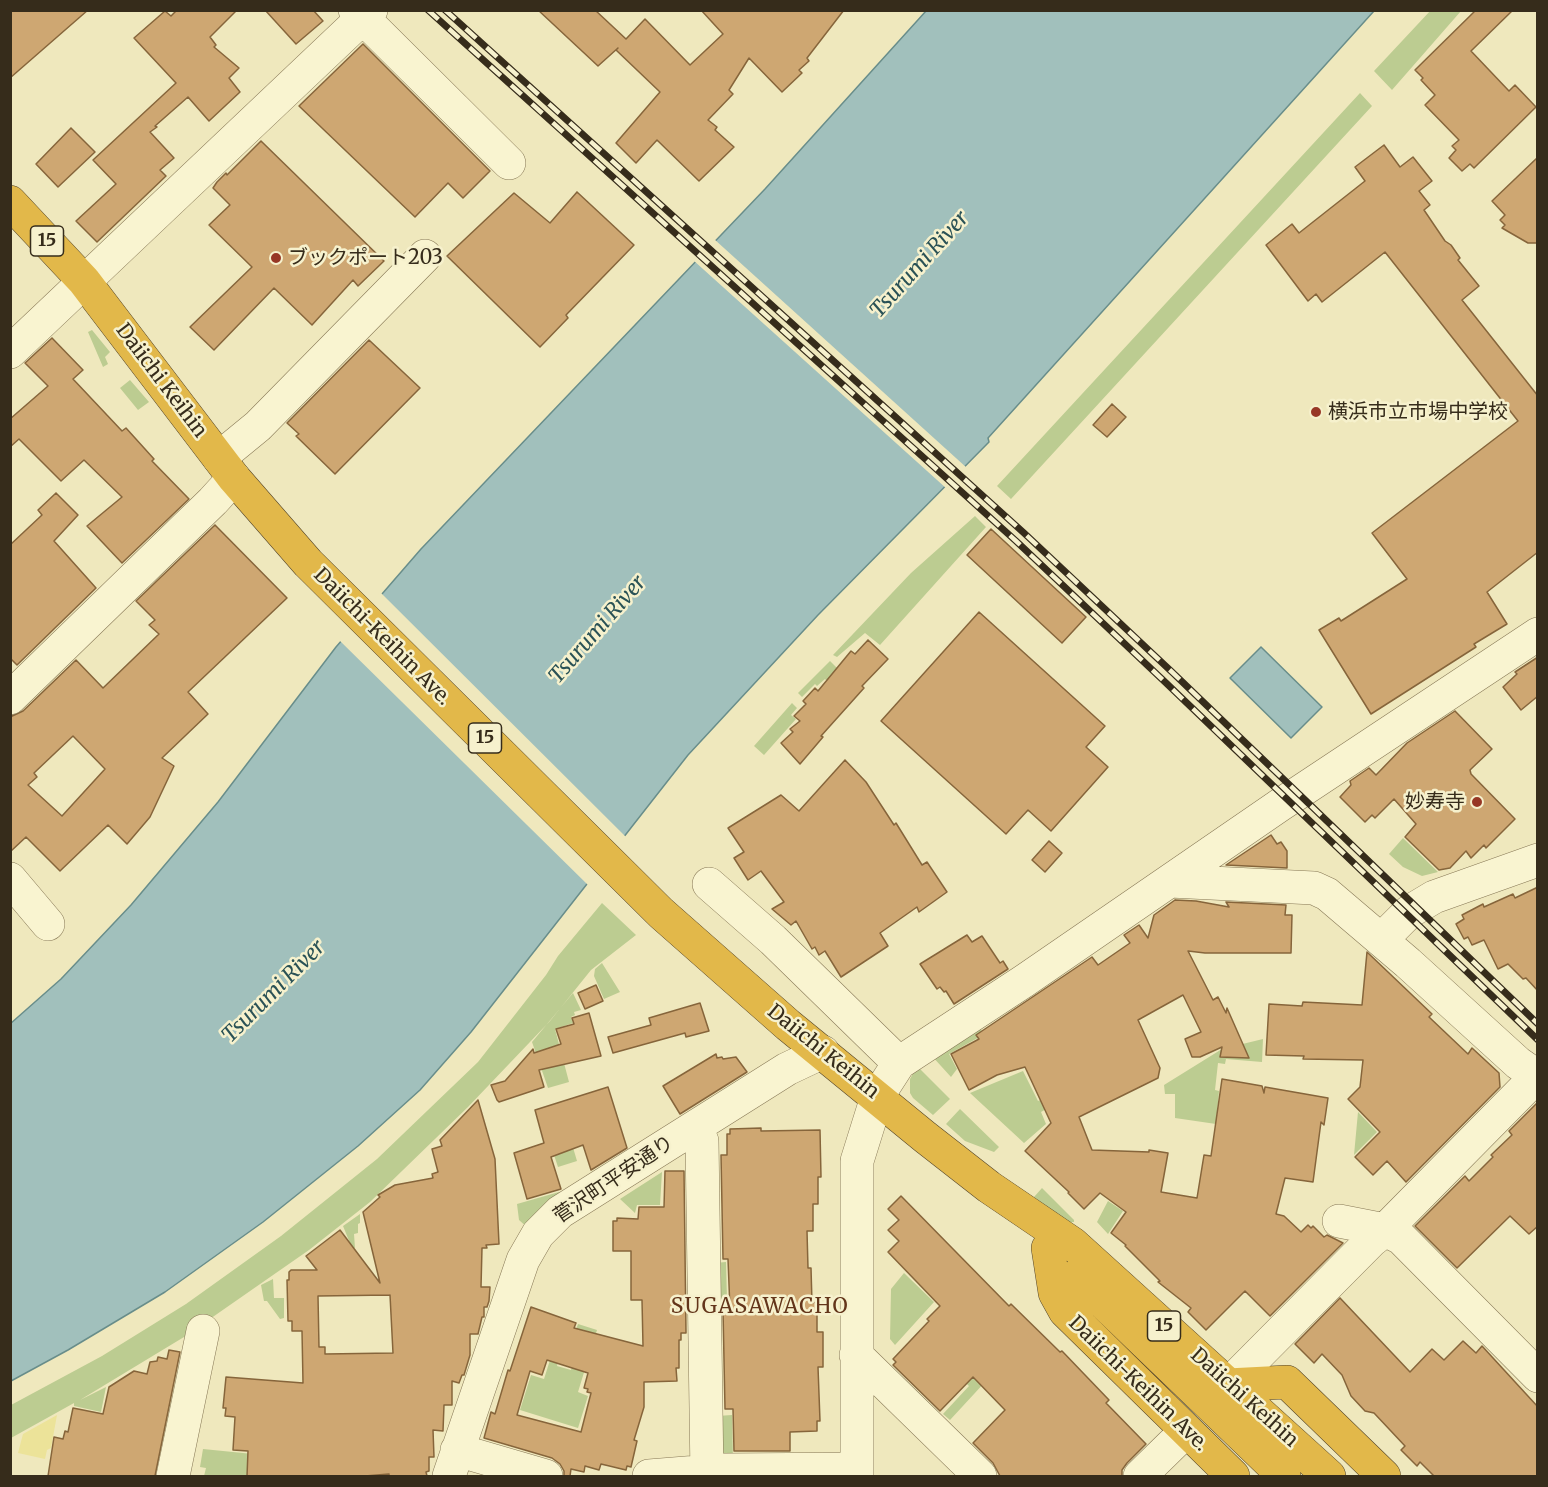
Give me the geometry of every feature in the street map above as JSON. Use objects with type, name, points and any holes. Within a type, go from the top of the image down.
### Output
[{"type":"highway","name":"Daiichi Keihin","points":[[10,202],[84,281],[227,468],[308,563]]},
{"type":"highway","name":"Daiichi-Keihin Ave.","points":[[308,563],[661,913]]},
{"type":"highway","name":"Daiichi Keihin","points":[[661,913],[788,1025],[989,1186],[1073,1244],[1329,1476]]},
{"type":"highway","name":"Daiichi Keihin","points":[[989,1186],[1048,1248],[1284,1476]]},
{"type":"highway","name":"Daiichi-Keihin Ave.","points":[[1048,1248],[1055,1293],[1065,1311],[1233,1476]]},
{"type":"highway","points":[[1228,1385],[1287,1382],[1384,1476]]},
{"type":"street","points":[[10,352],[363,13],[509,163]]},
{"type":"street","points":[[10,698],[213,501],[227,468],[258,426],[425,256]]},
{"type":"street","points":[[649,1476],[857,1473],[857,1161],[878,1096],[899,1063],[1024,981],[1280,805],[1538,634]]},
{"type":"street","points":[[1381,940],[1409,912],[1434,897],[1538,860]]},
{"type":"street","points":[[10,879],[48,924]]},
{"type":"street","points":[[1170,881],[1314,888],[1327,894],[1381,940],[1501,1031],[1518,1063],[1537,1076],[1228,1385]]},
{"type":"street","points":[[709,884],[773,940],[899,1063]]},
{"type":"street","name":"菅沢町平安通り","points":[[453,1463],[523,1260],[538,1234],[560,1212],[787,1069],[823,1052]]},
{"type":"street","points":[[695,1127],[702,1142],[707,1474]]},
{"type":"street","points":[[1340,1221],[1385,1230],[1401,1238],[1538,1376]]},
{"type":"street","points":[[173,1476],[202,1331]]},
{"type":"street","points":[[856,1355],[980,1476]]},
{"type":"street","points":[[1140,1476],[1186,1431]]},
{"type":"street","points":[[453,1463],[546,1476]]},
{"type":"green space","points":[[1431,10],[1461,11],[1392,90],[1374,71]]},
{"type":"green space","points":[[1360,93],[1372,106],[1011,499],[997,486]]},
{"type":"green space","points":[[92,330],[110,352],[105,357],[108,364],[103,367],[88,332]]},
{"type":"green space","points":[[130,380],[149,402],[138,410],[120,388]]},
{"type":"green space","points":[[975,516],[986,527],[880,645],[865,633],[837,657],[833,655],[911,573]]},
{"type":"green space","points":[[830,661],[838,669],[831,685],[825,679],[817,686],[815,684],[802,697],[798,693]]},
{"type":"green space","points":[[792,703],[797,708],[791,715],[796,719],[764,755],[754,746]]},
{"type":"green space","points":[[1403,838],[1438,872],[1422,876],[1403,867],[1389,854]]},
{"type":"green space","points":[[602,903],[636,935],[591,970],[550,1021],[468,1107],[370,1202],[309,1250],[184,1337],[80,1400],[106,1387],[101,1412],[74,1406],[74,1403],[11,1438],[11,1405],[102,1356],[186,1304],[281,1236],[377,1159],[478,1062],[546,975],[558,956]]},
{"type":"green space","points":[[602,963],[620,992],[604,999],[594,976],[595,969]]},
{"type":"green space","points":[[573,993],[581,1010],[574,1012],[575,1015],[571,1017],[573,1023],[555,1029],[569,1082],[548,1088],[532,1042]]},
{"type":"green space","points":[[980,1026],[983,1035],[949,1054],[957,1069],[951,1077],[931,1055]]},
{"type":"green space","points":[[1263,1039],[1262,1062],[1226,1059],[1225,1064],[1218,1063],[1215,1090],[1219,1091],[1216,1124],[1175,1118],[1175,1094],[1165,1094],[1164,1085],[1222,1049]]},
{"type":"green space","points":[[917,1066],[950,1099],[933,1115],[910,1093],[910,1079]]},
{"type":"green space","points":[[1023,1071],[1038,1101],[1043,1099],[1048,1108],[1041,1112],[1046,1124],[1024,1143],[970,1093]]},
{"type":"green space","points":[[960,1109],[999,1147],[994,1152],[965,1141],[946,1124]]},
{"type":"green space","points":[[1358,1112],[1377,1132],[1354,1155]]},
{"type":"green space","points":[[569,1134],[577,1161],[558,1167],[549,1140]]},
{"type":"green space","points":[[662,1172],[660,1205],[637,1205],[635,1213],[620,1199]]},
{"type":"green space","points":[[1042,1188],[1074,1222],[1066,1222],[1034,1197]]},
{"type":"green space","points":[[559,1192],[560,1197],[528,1228],[519,1220],[517,1204]]},
{"type":"green space","points":[[1108,1201],[1123,1211],[1108,1234],[1097,1222]]},
{"type":"green space","points":[[360,1214],[358,1233],[354,1234],[355,1248],[352,1248],[343,1226]]},
{"type":"green space","points":[[726,1262],[727,1300],[715,1300],[714,1263]]},
{"type":"green space","points":[[904,1273],[934,1302],[895,1345],[890,1339],[891,1289]]},
{"type":"green space","points":[[273,1279],[274,1298],[284,1298],[284,1318],[280,1319],[267,1301],[264,1301],[261,1285]]},
{"type":"green space","points":[[578,1324],[597,1330],[578,1392],[588,1396],[578,1428],[520,1410],[531,1375],[544,1379],[550,1360],[558,1362],[557,1366],[571,1370],[575,1356],[568,1353]]},
{"type":"green space","points":[[947,1365],[986,1381],[950,1420],[943,1414],[969,1386]]},
{"type":"green space","points":[[732,1415],[733,1461],[721,1461],[717,1416]]},
{"type":"green space","points":[[203,1449],[283,1457],[284,1476],[204,1476],[206,1468],[200,1467]]},
{"type":"sand","points":[[57,1415],[51,1448],[47,1450],[45,1459],[18,1453],[23,1434]]},
{"type":"water","name":"Tsurumi River","points":[[926,11],[1374,11],[988,438],[989,442],[818,615],[688,755],[471,1032],[420,1090],[358,1146],[263,1222],[165,1292],[11,1381],[10,1024],[61,979],[131,905],[218,802],[336,647],[421,549],[765,189]]},
{"type":"water","points":[[1261,647],[1322,707],[1291,738],[1230,678]]},
{"type":"pier","points":[[714,239],[967,468],[947,489],[693,260]]},
{"type":"pier","points":[[380,592],[627,838],[589,886],[339,640]]},
{"type":"building","points":[[10,10],[88,10],[10,78]]},
{"type":"building","points":[[177,10],[237,10],[210,37],[216,45],[214,47],[239,68],[229,78],[240,92],[209,121],[188,97],[155,126],[157,127],[150,132],[174,158],[160,170],[166,176],[97,242],[76,221],[116,184],[93,160],[176,83],[134,38],[165,11],[171,16]]},
{"type":"building","points":[[265,10],[313,10],[323,21],[296,44]]},
{"type":"building","points":[[538,10],[595,10],[626,39],[645,19],[690,65],[723,34],[701,10],[844,10],[807,58],[809,61],[799,70],[802,73],[782,92],[749,58],[729,90],[733,94],[708,120],[717,127],[715,130],[734,147],[699,181],[657,140],[636,163],[616,143],[660,92],[616,50],[618,48],[598,66]]},
{"type":"building","points":[[1476,10],[1513,10],[1471,51],[1509,91],[1515,85],[1536,107],[1474,168],[1470,164],[1462,171],[1449,158],[1456,150],[1452,146],[1459,140],[1425,105],[1435,95],[1415,70]]},
{"type":"building","points":[[363,44],[490,171],[463,198],[448,183],[415,217],[299,106]]},
{"type":"building","points":[[71,128],[95,152],[58,187],[36,164]]},
{"type":"building","points":[[261,141],[384,261],[358,286],[353,280],[312,325],[274,288],[214,350],[190,327],[252,267],[209,225],[230,205],[213,188]]},
{"type":"building","points":[[1384,145],[1400,167],[1413,157],[1432,181],[1419,191],[1430,205],[1424,210],[1479,286],[1462,300],[1538,396],[1538,552],[1487,592],[1507,624],[1474,644],[1476,647],[1371,714],[1319,630],[1339,618],[1341,621],[1407,579],[1372,533],[1518,421],[1385,252],[1322,302],[1316,294],[1308,301],[1266,245],[1292,224],[1299,233],[1365,181],[1355,167]]},
{"type":"building","points":[[1538,157],[1538,243],[1528,243],[1502,228],[1505,225],[1500,220],[1505,215],[1492,201]]},
{"type":"building","points":[[577,192],[634,245],[566,315],[568,318],[540,347],[447,256],[514,193],[550,223]]},
{"type":"building","points":[[52,338],[83,370],[73,379],[122,431],[126,428],[154,459],[152,461],[189,499],[122,563],[87,526],[122,497],[84,460],[61,481],[19,439],[10,447],[10,419],[48,386],[25,363]]},
{"type":"building","points":[[369,340],[420,388],[335,474],[296,436],[299,434],[287,423]]},
{"type":"building","points":[[1112,404],[1126,417],[1107,437],[1093,425]]},
{"type":"building","points":[[56,493],[78,515],[54,541],[96,588],[17,665],[10,658],[10,545],[42,515],[38,510]]},
{"type":"building","points":[[215,525],[287,598],[188,692],[208,714],[162,758],[174,766],[150,817],[127,844],[108,825],[60,871],[26,837],[10,852],[10,717],[23,711],[76,660],[103,688],[159,634],[149,625],[155,620],[136,601]],"holes":[[[73,736],[105,769],[62,816],[28,785],[37,777],[34,773]]]},
{"type":"building","points":[[991,529],[1086,617],[1062,643],[967,555]]},
{"type":"building","points":[[979,612],[1105,726],[1086,747],[1108,767],[1051,831],[1028,810],[1006,834],[881,721]]},
{"type":"building","points":[[868,640],[888,659],[862,686],[864,688],[821,736],[823,737],[800,764],[781,743],[793,732],[790,729],[800,721],[794,716],[806,704],[803,701],[815,688],[818,691],[851,651],[855,654]]},
{"type":"building","points":[[1538,657],[1538,696],[1521,710],[1503,687],[1517,674],[1515,672]]},
{"type":"building","points":[[1455,711],[1492,749],[1470,770],[1471,774],[1515,819],[1486,848],[1484,845],[1471,858],[1466,851],[1450,868],[1439,870],[1405,837],[1416,824],[1394,799],[1375,818],[1372,815],[1365,822],[1340,797],[1351,785],[1350,781],[1369,768],[1376,775],[1407,743]]},
{"type":"building","points":[[845,760],[866,782],[894,825],[896,823],[922,865],[927,862],[947,892],[919,912],[917,907],[880,933],[888,946],[841,977],[825,951],[819,955],[815,947],[812,949],[796,921],[791,925],[772,909],[784,902],[761,871],[748,880],[734,858],[744,852],[728,828],[781,795],[799,811]]},
{"type":"building","points":[[1271,835],[1277,844],[1281,842],[1287,851],[1287,868],[1226,865]]},
{"type":"building","points":[[1049,841],[1062,853],[1045,872],[1032,860]]},
{"type":"building","points":[[1538,887],[1538,991],[1508,964],[1498,969],[1484,940],[1472,945],[1468,937],[1464,939],[1456,924],[1464,919],[1462,915],[1483,904],[1484,907],[1513,894],[1515,898]]},
{"type":"building","points":[[1175,900],[1229,907],[1226,902],[1286,905],[1285,915],[1292,915],[1291,953],[1188,951],[1213,1000],[1218,997],[1226,1013],[1227,1008],[1249,1058],[1220,1057],[1222,1047],[1200,1057],[1192,1057],[1185,1039],[1201,1032],[1183,995],[1138,1020],[1160,1068],[1158,1078],[1079,1117],[1092,1150],[1149,1152],[1149,1150],[1168,1153],[1161,1192],[1197,1198],[1204,1155],[1211,1156],[1222,1079],[1262,1086],[1264,1093],[1265,1087],[1328,1098],[1324,1125],[1321,1122],[1313,1182],[1285,1178],[1276,1214],[1284,1216],[1301,1232],[1308,1225],[1311,1228],[1313,1226],[1324,1237],[1327,1235],[1343,1243],[1270,1316],[1245,1291],[1206,1330],[1188,1312],[1191,1308],[1158,1282],[1160,1281],[1126,1245],[1111,1233],[1126,1212],[1100,1193],[1084,1209],[1025,1151],[1051,1123],[1025,1067],[997,1075],[969,1090],[951,1054],[979,1039],[976,1035],[1092,957],[1098,965],[1130,943],[1124,935],[1139,925],[1148,938],[1154,915]]},
{"type":"building","points":[[967,935],[972,942],[982,936],[1000,963],[1003,961],[1008,969],[954,1004],[946,991],[944,992],[940,987],[937,989],[920,964]]},
{"type":"building","points":[[1367,952],[1432,1014],[1429,1017],[1468,1054],[1472,1048],[1499,1073],[1500,1087],[1406,1182],[1387,1161],[1373,1175],[1355,1157],[1380,1132],[1348,1099],[1360,1087],[1363,1060],[1303,1059],[1304,1056],[1266,1055],[1269,1004],[1302,1006],[1303,1002],[1362,1005]]},
{"type":"building","points":[[596,985],[603,1001],[585,1009],[578,993]]},
{"type":"building","points":[[700,1003],[709,1031],[686,1037],[685,1033],[613,1053],[608,1037],[651,1025],[649,1018]]},
{"type":"building","points":[[589,1013],[601,1056],[539,1070],[544,1087],[499,1102],[497,1100],[491,1085],[505,1081],[533,1049],[534,1053],[561,1044],[556,1029],[574,1024],[572,1018]]},
{"type":"building","points":[[716,1054],[717,1058],[722,1057],[723,1059],[736,1057],[747,1072],[680,1114],[663,1086]]},
{"type":"building","points":[[608,1087],[627,1148],[591,1170],[583,1145],[551,1157],[561,1189],[527,1199],[514,1153],[544,1143],[535,1110]]},
{"type":"building","points":[[478,1100],[495,1159],[499,1244],[486,1245],[487,1248],[482,1248],[481,1287],[490,1287],[489,1301],[487,1307],[484,1307],[484,1317],[482,1317],[478,1334],[470,1334],[470,1355],[464,1375],[459,1383],[452,1381],[452,1405],[444,1405],[443,1431],[433,1430],[434,1457],[429,1457],[427,1476],[389,1476],[389,1474],[247,1476],[248,1451],[233,1450],[235,1417],[225,1416],[226,1408],[223,1408],[226,1377],[303,1383],[302,1331],[292,1331],[292,1321],[288,1321],[287,1280],[289,1280],[289,1272],[291,1270],[317,1270],[306,1256],[340,1230],[380,1283],[363,1212],[380,1197],[378,1195],[395,1185],[433,1178],[432,1174],[438,1172],[432,1149],[442,1146],[440,1140]],"holes":[[[390,1295],[393,1353],[325,1354],[325,1347],[319,1347],[318,1296]]]},
{"type":"building","points":[[1538,1102],[1538,1226],[1529,1234],[1510,1216],[1457,1268],[1415,1226],[1465,1176],[1469,1181],[1493,1157],[1491,1155],[1512,1135],[1509,1131]]},
{"type":"building","points":[[761,1128],[761,1131],[820,1130],[821,1177],[818,1177],[818,1204],[813,1204],[813,1231],[807,1231],[812,1303],[817,1302],[817,1332],[823,1332],[823,1367],[818,1367],[820,1421],[817,1421],[817,1431],[790,1432],[790,1451],[734,1451],[733,1409],[725,1409],[723,1310],[730,1310],[728,1259],[723,1259],[721,1155],[727,1155],[727,1134],[730,1134],[730,1129]]},
{"type":"building","points":[[665,1171],[684,1171],[686,1333],[681,1333],[681,1340],[679,1340],[677,1381],[644,1382],[644,1407],[634,1440],[637,1441],[631,1467],[627,1466],[626,1470],[601,1464],[599,1470],[585,1466],[584,1472],[571,1469],[570,1476],[564,1476],[560,1464],[552,1458],[484,1438],[491,1412],[495,1414],[531,1307],[576,1323],[574,1328],[643,1346],[642,1300],[631,1300],[631,1251],[613,1251],[613,1221],[617,1221],[617,1218],[638,1219],[639,1207],[664,1207]],"holes":[[[547,1360],[588,1373],[584,1388],[591,1393],[581,1432],[517,1415],[530,1371],[542,1375]]]},
{"type":"building","points":[[901,1196],[1009,1306],[1011,1304],[1060,1352],[1062,1351],[1109,1400],[1106,1403],[1146,1444],[1127,1463],[1122,1470],[1122,1476],[1000,1476],[993,1463],[973,1443],[1005,1410],[973,1377],[940,1411],[893,1365],[896,1362],[893,1359],[940,1306],[888,1252],[899,1241],[888,1230],[899,1220],[888,1209]]},
{"type":"building","points":[[1340,1298],[1410,1372],[1432,1349],[1444,1360],[1463,1341],[1476,1353],[1482,1346],[1538,1407],[1538,1476],[1434,1476],[1420,1462],[1417,1466],[1401,1450],[1405,1446],[1374,1413],[1365,1411],[1351,1396],[1342,1375],[1322,1354],[1314,1363],[1295,1344]]},
{"type":"building","points":[[169,1350],[180,1352],[155,1476],[48,1476],[54,1437],[63,1439],[65,1431],[68,1432],[73,1408],[103,1414],[109,1387],[134,1371],[147,1374],[150,1362],[157,1361],[158,1357],[167,1359]]},
{"type":"railway","points":[[428,10],[1016,541],[1538,1040]]},
{"type":"railway","points":[[445,10],[1024,533],[1538,1024]]},
{"type":"place","name":"ブックポート203","points":[[276,258]]},
{"type":"place","name":"横浜市立市場中学校","points":[[1316,412]]},
{"type":"place","name":"妙寿寺","points":[[1477,802]]},
{"type":"district","name":"SUGASAWACHO","points":[[760,1307]]}]
